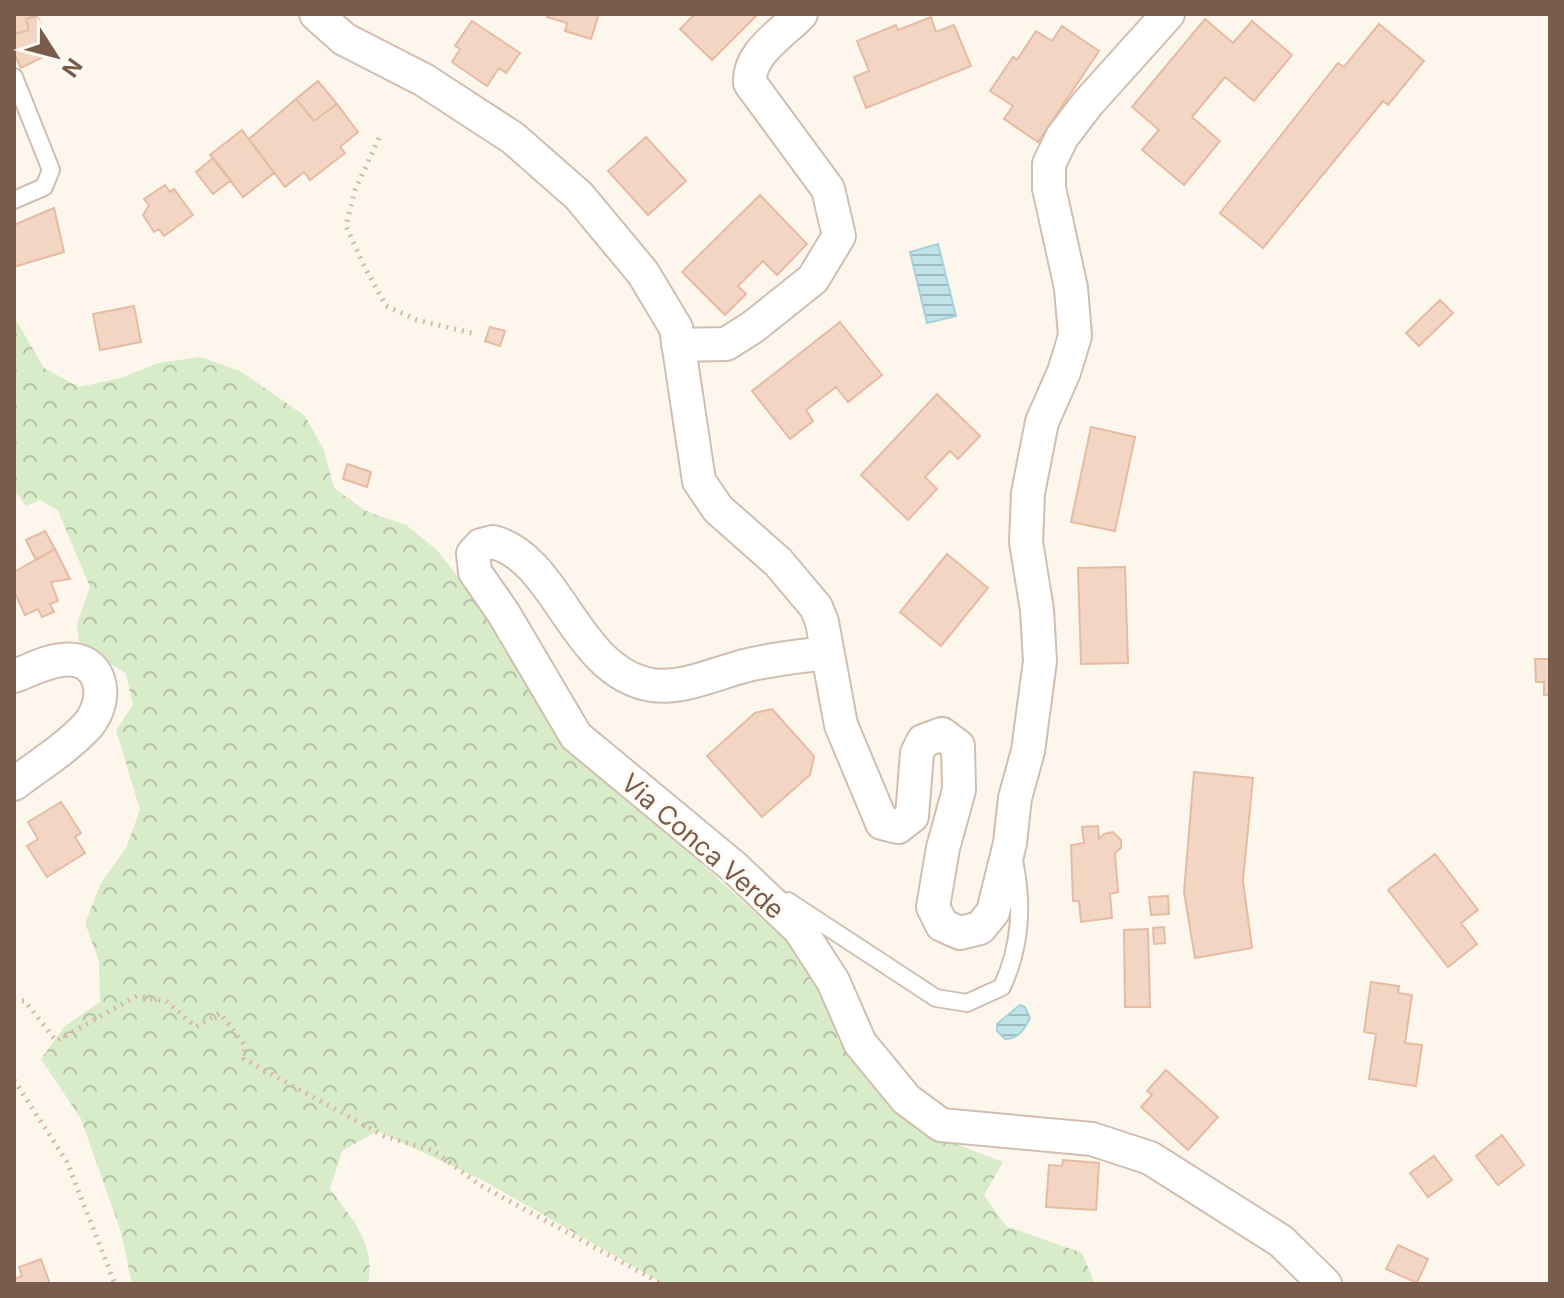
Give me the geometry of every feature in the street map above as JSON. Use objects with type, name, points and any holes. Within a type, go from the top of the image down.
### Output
[{"type":"street","points":[[316,14],[344,39],[424,80],[513,138],[579,196],[643,273],[676,328],[699,481],[718,509],[778,562],[816,607],[822,622],[841,725],[882,823],[898,827],[912,816],[917,753],[923,741],[942,734],[958,746],[959,790],[943,848],[933,907],[942,925],[960,933],[971,933],[988,922],[1010,843],[1015,798],[1028,751],[1040,661],[1037,610],[1026,542],[1028,493],[1042,422],[1075,336],[1071,288],[1049,188],[1049,164],[1062,137],[1088,103],[1168,14]]},
{"type":"street","points":[[678,345],[726,344],[753,327],[813,279],[839,236],[828,189],[750,83],[749,74],[757,56],[801,14]]},
{"type":"street","name":"Via Conca Verde","points":[[826,653],[778,659],[676,683],[655,686],[634,681],[612,668],[596,651],[524,557],[493,542],[481,545],[473,554],[475,572],[504,614],[576,736],[734,867],[800,930],[833,981],[860,1043],[906,1099],[941,1125],[1092,1139],[1150,1158],[1281,1241],[1325,1284]]},
{"type":"street","points":[[14,676],[63,659],[86,665],[99,679],[103,701],[89,723],[70,742],[14,784]]},
{"type":"lane","points":[[14,77],[51,170],[44,187],[14,200]]},
{"type":"lane","points":[[734,867],[936,998],[967,1003],[1002,987],[1016,956],[1018,881],[1010,843]]},
{"type":"path","points":[[379,138],[355,190],[346,226],[362,262],[386,306],[417,320],[472,333]]},
{"type":"path","points":[[14,1000],[25,1001],[56,1041],[137,996],[166,1001],[196,1027],[220,1013],[244,1044],[244,1059],[384,1136],[434,1151],[480,1185],[662,1284]]},
{"type":"path","points":[[14,1080],[67,1162],[115,1284]]},
{"type":"green space","points":[[14,317],[44,368],[79,387],[121,378],[158,363],[200,357],[240,371],[305,416],[324,450],[334,488],[366,511],[406,525],[437,550],[627,796],[806,959],[840,1043],[885,1099],[927,1133],[1003,1162],[984,1195],[1006,1226],[1082,1253],[1095,1284],[664,1284],[482,1180],[377,1131],[342,1151],[330,1189],[366,1245],[370,1270],[368,1284],[132,1284],[121,1232],[81,1119],[41,1059],[65,1026],[100,1002],[99,961],[85,923],[101,883],[126,848],[140,810],[116,730],[133,705],[126,674],[79,642],[77,624],[90,587],[58,511],[40,500],[26,506],[14,490]]},
{"type":"water","points":[[938,244],[956,316],[927,323],[910,252]]},
{"type":"water","points":[[1020,1005],[1025,1007],[1030,1018],[1020,1033],[1005,1039],[997,1031],[997,1024]]},
{"type":"building","points":[[14,14],[41,14],[26,19],[29,30],[14,34]]},
{"type":"building","points":[[548,14],[599,14],[591,39],[565,31],[567,23],[547,17]]},
{"type":"building","points":[[695,14],[758,14],[712,60],[680,29]]},
{"type":"building","points":[[37,16],[53,52],[21,68],[14,53],[14,34],[29,30],[26,19]]},
{"type":"building","points":[[931,17],[936,32],[954,25],[971,66],[866,108],[854,77],[869,71],[857,41],[896,25],[898,30]]},
{"type":"building","points":[[1205,19],[1233,43],[1252,21],[1292,55],[1254,101],[1225,77],[1192,117],[1220,141],[1184,185],[1142,150],[1159,130],[1132,107]]},
{"type":"building","points":[[472,21],[520,53],[506,73],[499,68],[487,86],[452,62],[460,49],[455,46]]},
{"type":"building","points":[[1379,24],[1424,61],[1388,105],[1383,101],[1263,248],[1220,213],[1338,63],[1344,67]]},
{"type":"building","points":[[1062,26],[1099,51],[1038,142],[1004,119],[1013,106],[990,91],[1013,57],[1017,60],[1036,31],[1052,41]]},
{"type":"building","points":[[318,81],[337,104],[314,121],[296,99]]},
{"type":"building","points":[[296,99],[314,121],[337,104],[358,132],[340,147],[345,153],[310,180],[304,172],[285,187],[249,139]]},
{"type":"building","points":[[242,130],[274,173],[243,197],[210,155]]},
{"type":"building","points":[[646,137],[686,181],[648,215],[608,171]]},
{"type":"building","points":[[213,158],[231,180],[213,194],[196,172]]},
{"type":"building","points":[[165,185],[170,192],[174,189],[193,215],[164,236],[159,229],[154,232],[143,215],[149,205],[144,199]]},
{"type":"building","points":[[760,195],[807,244],[777,275],[763,261],[738,286],[746,294],[725,315],[682,272]]},
{"type":"building","points":[[54,208],[64,252],[14,267],[14,225]]},
{"type":"building","points":[[1440,300],[1453,313],[1419,346],[1406,333]]},
{"type":"building","points":[[134,306],[141,342],[100,350],[93,314]]},
{"type":"building","points":[[840,322],[882,375],[848,402],[836,387],[806,410],[813,421],[790,439],[752,391]]},
{"type":"building","points":[[490,327],[505,331],[500,346],[485,341]]},
{"type":"building","points":[[937,394],[980,436],[958,459],[950,451],[925,477],[937,489],[908,520],[861,475]]},
{"type":"building","points":[[1091,427],[1135,437],[1115,531],[1071,522]]},
{"type":"building","points":[[347,464],[371,472],[367,487],[343,479]]},
{"type":"building","points":[[45,531],[55,549],[36,560],[26,540]]},
{"type":"building","points":[[55,549],[70,579],[51,582],[58,601],[50,604],[54,612],[42,617],[38,609],[25,615],[14,591],[14,572]]},
{"type":"building","points":[[947,554],[988,588],[941,646],[900,612]]},
{"type":"building","points":[[1125,567],[1128,663],[1081,664],[1078,568]]},
{"type":"building","points":[[1535,659],[1550,659],[1550,695],[1544,695],[1544,682],[1536,682]]},
{"type":"building","points":[[772,709],[814,756],[810,775],[762,817],[707,756],[755,713]]},
{"type":"building","points":[[1194,772],[1253,778],[1243,881],[1252,948],[1195,958],[1184,892]]},
{"type":"building","points":[[61,802],[81,833],[75,837],[85,853],[47,877],[27,846],[38,839],[28,822]]},
{"type":"building","points":[[1098,826],[1099,839],[1113,832],[1121,840],[1121,848],[1115,853],[1118,892],[1110,894],[1112,918],[1081,922],[1079,901],[1073,901],[1071,845],[1084,843],[1082,827]]},
{"type":"building","points":[[1435,854],[1478,910],[1461,923],[1477,944],[1448,967],[1388,890]]},
{"type":"building","points":[[1168,896],[1169,914],[1151,915],[1149,897]]},
{"type":"building","points":[[1164,927],[1165,943],[1154,944],[1153,928]]},
{"type":"building","points":[[1148,929],[1150,1007],[1125,1007],[1124,930]]},
{"type":"building","points":[[1371,982],[1399,986],[1398,993],[1412,995],[1405,1043],[1422,1045],[1416,1086],[1369,1079],[1376,1034],[1364,1032]]},
{"type":"building","points":[[1166,1070],[1218,1117],[1188,1150],[1141,1107],[1152,1095],[1147,1091]]},
{"type":"building","points":[[1502,1135],[1524,1165],[1498,1185],[1476,1156]]},
{"type":"building","points":[[1434,1156],[1452,1180],[1428,1197],[1410,1173]]},
{"type":"building","points":[[1063,1160],[1099,1163],[1096,1210],[1046,1207],[1049,1165],[1062,1166]]},
{"type":"building","points":[[1398,1245],[1428,1259],[1417,1283],[1386,1269]]},
{"type":"building","points":[[41,1259],[50,1284],[14,1284],[14,1279],[22,1276],[19,1267]]}]
